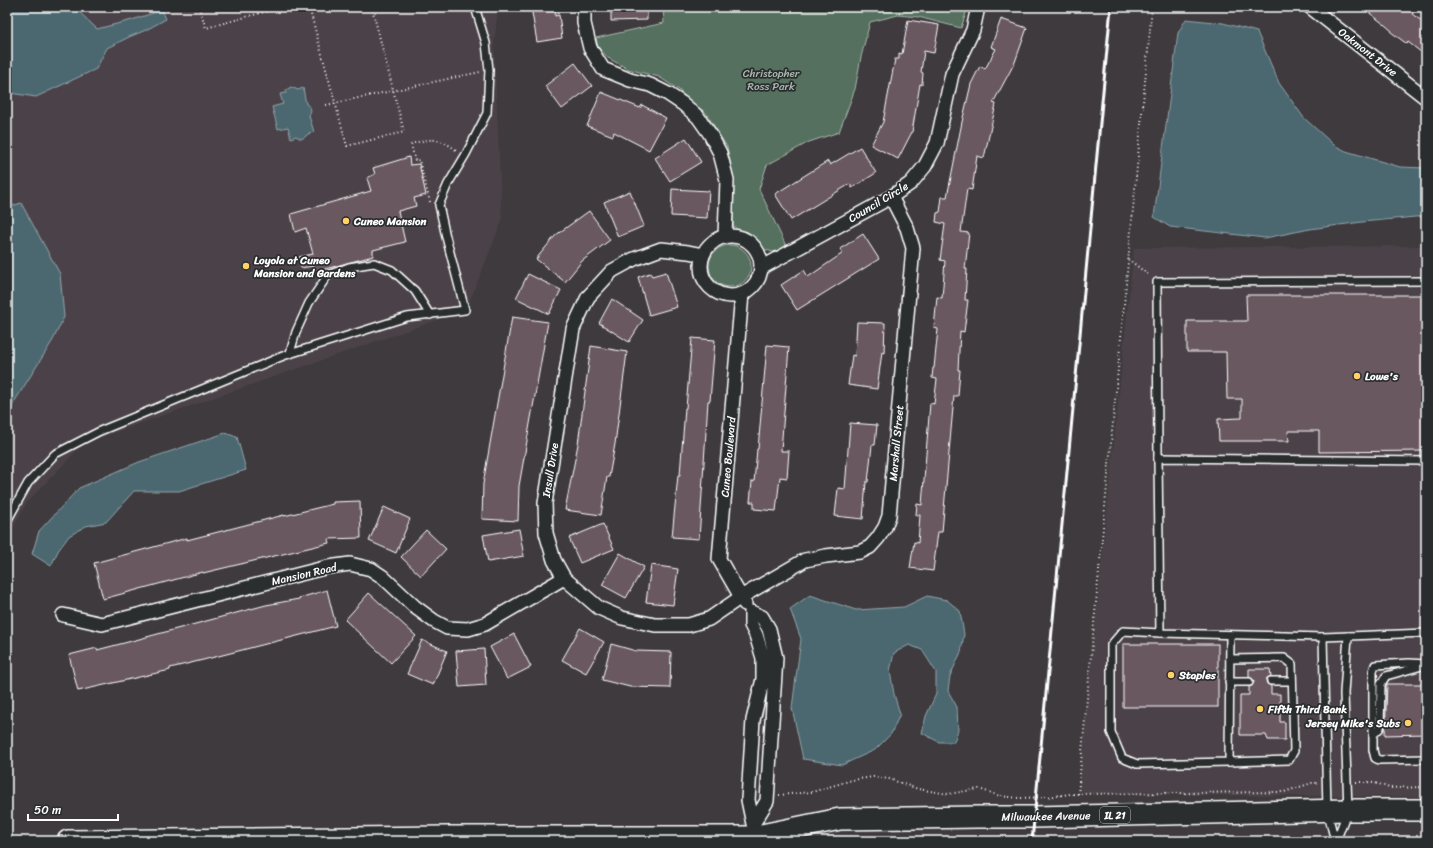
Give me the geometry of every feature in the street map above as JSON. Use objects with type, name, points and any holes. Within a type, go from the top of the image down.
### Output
[{"type":"main road","name":"Milwaukee Avenue","points":[[756,834],[840,819],[1034,817],[1327,810],[1426,810]]},
{"type":"main road","name":"IL 21","points":[[68,841],[756,834]]},
{"type":"street","points":[[584,7],[584,24],[590,48],[603,69],[630,80],[650,85],[668,94],[698,117],[710,134],[720,153],[726,180],[725,236]]},
{"type":"street","name":"Council Circle","points":[[761,268],[891,197],[911,183],[925,166],[937,143],[952,74],[974,30],[978,7]]},
{"type":"street","name":"Oakmont Drive","points":[[1310,7],[1426,98]]},
{"type":"street","name":"Marshall Street","points":[[741,597],[805,560],[860,552],[870,547],[886,527],[889,516],[913,248],[907,228],[891,197]]},
{"type":"street","points":[[725,236],[743,238],[751,243],[757,250],[760,258],[760,276],[756,283],[750,290],[734,296],[717,293],[705,281],[702,273],[701,264],[703,256],[711,243],[725,236]]},
{"type":"street","name":"Insull Drive","points":[[703,256],[688,252],[661,250],[634,259],[612,271],[588,297],[573,329],[545,503],[546,533],[554,560],[564,578],[599,608],[622,618],[655,625],[689,625],[709,619],[741,597]]},
{"type":"street","name":"Cuneo Boulevard","points":[[742,294],[719,559],[751,612],[762,617],[769,629],[776,658],[767,801],[756,834]]},
{"type":"street","name":"Mansion Road","points":[[63,615],[102,624],[328,567],[350,564],[371,569],[383,576],[415,607],[434,621],[447,628],[468,629],[485,624],[564,578]]},
{"type":"street","name":"Cuneo Boulevard","points":[[751,612],[751,626],[756,635],[763,658],[763,679],[753,720],[748,800],[756,834]]},
{"type":"street","points":[[759,696],[774,697]]},
{"type":"lane","points":[[7,520],[28,483],[54,454],[100,431],[290,353],[407,317],[465,310],[439,205],[448,184],[487,113],[489,70],[486,44],[475,7]]},
{"type":"lane","points":[[290,353],[296,332],[309,303],[328,275],[349,267],[374,263],[392,270],[415,292],[430,314]]},
{"type":"lane","points":[[1160,633],[1157,282],[1426,281]]},
{"type":"lane","points":[[1158,458],[1426,461]]},
{"type":"lane","points":[[1230,659],[1284,658],[1292,664],[1294,751],[1289,760],[1137,764],[1122,758],[1111,732],[1111,645],[1123,631],[1323,637],[1426,633]]},
{"type":"lane","points":[[1229,762],[1230,635]]},
{"type":"lane","points":[[1335,841],[1348,810],[1344,693],[1348,636]]},
{"type":"lane","points":[[1323,637],[1327,810],[1335,841]]},
{"type":"lane","points":[[1426,665],[1409,663],[1376,665],[1373,671],[1373,750],[1375,758],[1379,760],[1426,759]]},
{"type":"lane","points":[[1373,735],[1380,728],[1381,684],[1386,676],[1426,665]]},
{"type":"lane","points":[[1271,681],[1292,681]]},
{"type":"lane","points":[[1229,682],[1249,682]]},
{"type":"path","points":[[199,7],[206,28],[282,7]]},
{"type":"path","points":[[309,7],[347,146],[404,132],[372,8]]},
{"type":"path","points":[[1078,794],[1152,7]]},
{"type":"path","points":[[326,105],[489,70]]},
{"type":"path","points":[[431,207],[419,160],[415,161],[411,144],[429,139],[442,140],[464,157]]},
{"type":"path","points":[[1128,259],[1157,282]]},
{"type":"path","points":[[782,795],[812,792],[852,780],[873,777],[889,779],[918,789],[948,794],[979,789],[1000,796],[1020,798],[1078,794],[1284,792],[1312,783]]},
{"type":"path","points":[[1367,782],[1379,784],[1389,788],[1426,787]]},
{"type":"shaded area","name":"Loyola at Cuneo Mansion and Gardens","points":[[7,7],[498,7],[494,45],[502,221],[466,310],[84,443],[27,502],[7,539]]},
{"type":"shaded area","points":[[1426,246],[1426,797],[1078,794],[1134,248]]},
{"type":"green space","name":"Christopher Ross Park","points":[[663,7],[968,7],[961,28],[918,17],[898,15],[870,22],[855,89],[839,132],[809,142],[767,165],[759,189],[787,248],[773,252],[758,248],[733,225],[733,174],[727,147],[706,113],[687,99],[679,90],[659,77],[628,69],[608,58],[598,47],[596,38],[664,23]]},
{"type":"green space","points":[[726,245],[734,245],[745,251],[751,262],[751,270],[745,281],[734,287],[726,287],[715,281],[709,270],[709,262],[715,251]]},
{"type":"water","points":[[7,7],[74,7],[97,29],[162,10],[166,19],[107,48],[96,69],[36,97],[10,93],[7,88]]},
{"type":"water","points":[[1186,19],[1223,23],[1257,32],[1279,83],[1304,118],[1334,145],[1346,151],[1400,167],[1426,168],[1426,216],[1310,229],[1265,238],[1170,227],[1154,217],[1178,33]]},
{"type":"water","points":[[291,87],[298,90],[303,88],[306,104],[310,107],[311,111],[309,116],[314,132],[301,139],[296,136],[291,138],[288,127],[278,129],[272,107],[283,104],[280,94],[286,93],[286,90]]},
{"type":"water","points":[[21,203],[60,274],[64,317],[53,340],[13,404],[7,424],[7,208]]},
{"type":"water","points":[[225,433],[237,437],[246,470],[179,491],[134,491],[106,522],[86,526],[69,536],[58,551],[51,566],[32,554],[39,531],[79,488],[139,462]]},
{"type":"water","points":[[810,595],[856,610],[904,607],[927,596],[947,600],[960,611],[964,634],[961,652],[950,676],[948,691],[957,707],[958,730],[954,742],[939,742],[922,733],[926,716],[936,694],[936,672],[922,650],[909,645],[894,653],[890,671],[894,694],[900,714],[891,734],[875,750],[842,765],[803,759],[792,708],[801,639],[790,609]]},
{"type":"building","points":[[531,7],[556,7],[555,16],[559,15],[562,38],[537,42]]},
{"type":"building","points":[[611,7],[647,7],[647,20],[611,21]]},
{"type":"building","points":[[1362,7],[1417,7],[1412,14],[1426,24],[1426,56],[1408,42],[1407,44],[1391,32],[1392,31]]},
{"type":"building","points":[[1001,19],[1027,28],[1015,62],[993,103],[996,104],[984,158],[977,156],[972,190],[967,189],[961,232],[969,233],[965,269],[967,269],[965,300],[968,300],[964,332],[960,331],[958,396],[954,396],[942,532],[938,532],[933,571],[910,568],[914,542],[918,543],[920,515],[916,515],[917,504],[922,505],[930,403],[934,404],[937,379],[932,378],[938,329],[934,328],[937,297],[942,298],[945,261],[940,260],[945,224],[936,222],[937,213],[940,212],[942,197],[947,197],[971,84],[980,66],[985,69],[996,49],[991,47]]},
{"type":"building","points":[[908,20],[939,25],[934,53],[924,51],[921,72],[923,73],[922,85],[920,84],[912,132],[898,159],[871,145],[883,122],[895,59],[899,59],[899,53],[902,54]]},
{"type":"building","points":[[575,63],[592,86],[562,109],[545,86]]},
{"type":"building","points":[[601,92],[640,108],[642,105],[666,118],[649,150],[614,132],[613,136],[587,126]]},
{"type":"building","points":[[686,138],[701,162],[670,181],[655,158]]},
{"type":"building","points":[[860,147],[876,173],[852,188],[850,184],[791,220],[775,194],[828,161],[830,165]]},
{"type":"building","name":"Cuneo Mansion","points":[[409,157],[410,165],[419,164],[426,195],[414,198],[416,206],[398,211],[405,242],[373,250],[373,256],[314,272],[313,266],[301,268],[299,257],[313,254],[306,228],[295,232],[291,214],[371,191],[367,178],[375,174],[373,168]]},
{"type":"building","points":[[672,189],[709,191],[707,218],[671,216]]},
{"type":"building","points":[[630,191],[644,226],[618,237],[604,202]]},
{"type":"building","points":[[589,211],[610,240],[582,261],[565,282],[536,259],[556,235]]},
{"type":"building","points":[[863,234],[879,259],[797,310],[781,285],[804,270],[808,277],[843,253],[840,249]]},
{"type":"building","points":[[666,272],[677,307],[649,315],[638,277],[650,273],[652,276]]},
{"type":"building","points":[[528,274],[561,290],[549,314],[516,298]]},
{"type":"building","name":"Lowe's","points":[[1246,295],[1426,295],[1426,451],[1319,452],[1319,431],[1288,431],[1289,441],[1219,441],[1218,419],[1242,418],[1242,399],[1227,399],[1226,352],[1187,352],[1187,321],[1247,321]]},
{"type":"building","points":[[612,299],[643,320],[629,342],[599,323]]},
{"type":"building","points":[[512,317],[548,322],[519,486],[518,521],[482,519],[483,484]]},
{"type":"building","points":[[857,322],[885,323],[884,353],[882,352],[877,389],[848,385],[852,355],[855,356]]},
{"type":"building","points":[[692,338],[715,340],[710,401],[708,401],[699,539],[672,537],[678,475],[680,475]]},
{"type":"building","points":[[767,345],[789,347],[781,451],[789,451],[787,478],[780,477],[776,511],[754,509],[754,502],[750,502],[758,449]]},
{"type":"building","points":[[591,346],[627,352],[615,444],[609,477],[607,477],[601,515],[565,510],[578,444]]},
{"type":"building","points":[[850,423],[877,425],[875,445],[872,445],[868,482],[866,482],[863,519],[835,516],[838,488],[845,489]]},
{"type":"building","points":[[360,501],[361,538],[328,539],[329,543],[203,572],[103,599],[94,563],[187,538],[187,540],[333,504],[333,502]]},
{"type":"building","points":[[384,507],[410,519],[396,553],[369,541]]},
{"type":"building","points":[[603,524],[614,549],[580,563],[569,538]]},
{"type":"building","points":[[519,529],[524,556],[488,562],[483,535]]},
{"type":"building","points":[[426,530],[446,549],[421,576],[401,557]]},
{"type":"building","points":[[620,553],[644,567],[626,598],[602,585]]},
{"type":"building","points":[[651,565],[678,569],[673,605],[646,602]]},
{"type":"building","points":[[327,590],[336,626],[170,668],[170,670],[78,691],[69,655],[97,648],[97,650],[266,605],[299,599]]},
{"type":"building","points":[[369,593],[416,636],[391,663],[345,620]]},
{"type":"building","points":[[580,628],[604,642],[586,673],[562,660]]},
{"type":"building","points":[[514,634],[531,667],[507,679],[490,647]]},
{"type":"building","points":[[422,640],[447,651],[433,685],[407,674]]},
{"type":"building","points":[[611,644],[636,651],[671,652],[670,688],[630,687],[602,680]]},
{"type":"building","name":"Staples","points":[[1123,644],[1218,644],[1218,707],[1123,707]]},
{"type":"building","points":[[484,649],[486,685],[459,687],[456,651]]},
{"type":"building","name":"Fifth Third Bank","points":[[1249,669],[1270,669],[1271,676],[1267,678],[1266,681],[1267,684],[1271,686],[1271,694],[1280,694],[1280,722],[1285,722],[1285,740],[1268,740],[1266,735],[1240,735],[1240,695],[1249,695],[1249,687],[1252,686],[1254,682],[1253,679],[1249,677]]},
{"type":"building","points":[[1387,684],[1426,684],[1426,734],[1385,735]]},
{"type":"railway","points":[[1032,841],[1111,7]]},
{"type":"place","name":"Cuneo Mansion","points":[[346,221]]},
{"type":"place","name":"Loyola at Cuneo Mansion and Gardens","points":[[246,266]]},
{"type":"place","name":"Lowe's","points":[[1357,376]]},
{"type":"place","name":"Staples","points":[[1171,675]]},
{"type":"place","name":"Fifth Third Bank","points":[[1260,709]]},
{"type":"place","name":"Jersey Mike's Subs","points":[[1408,723]]}]
